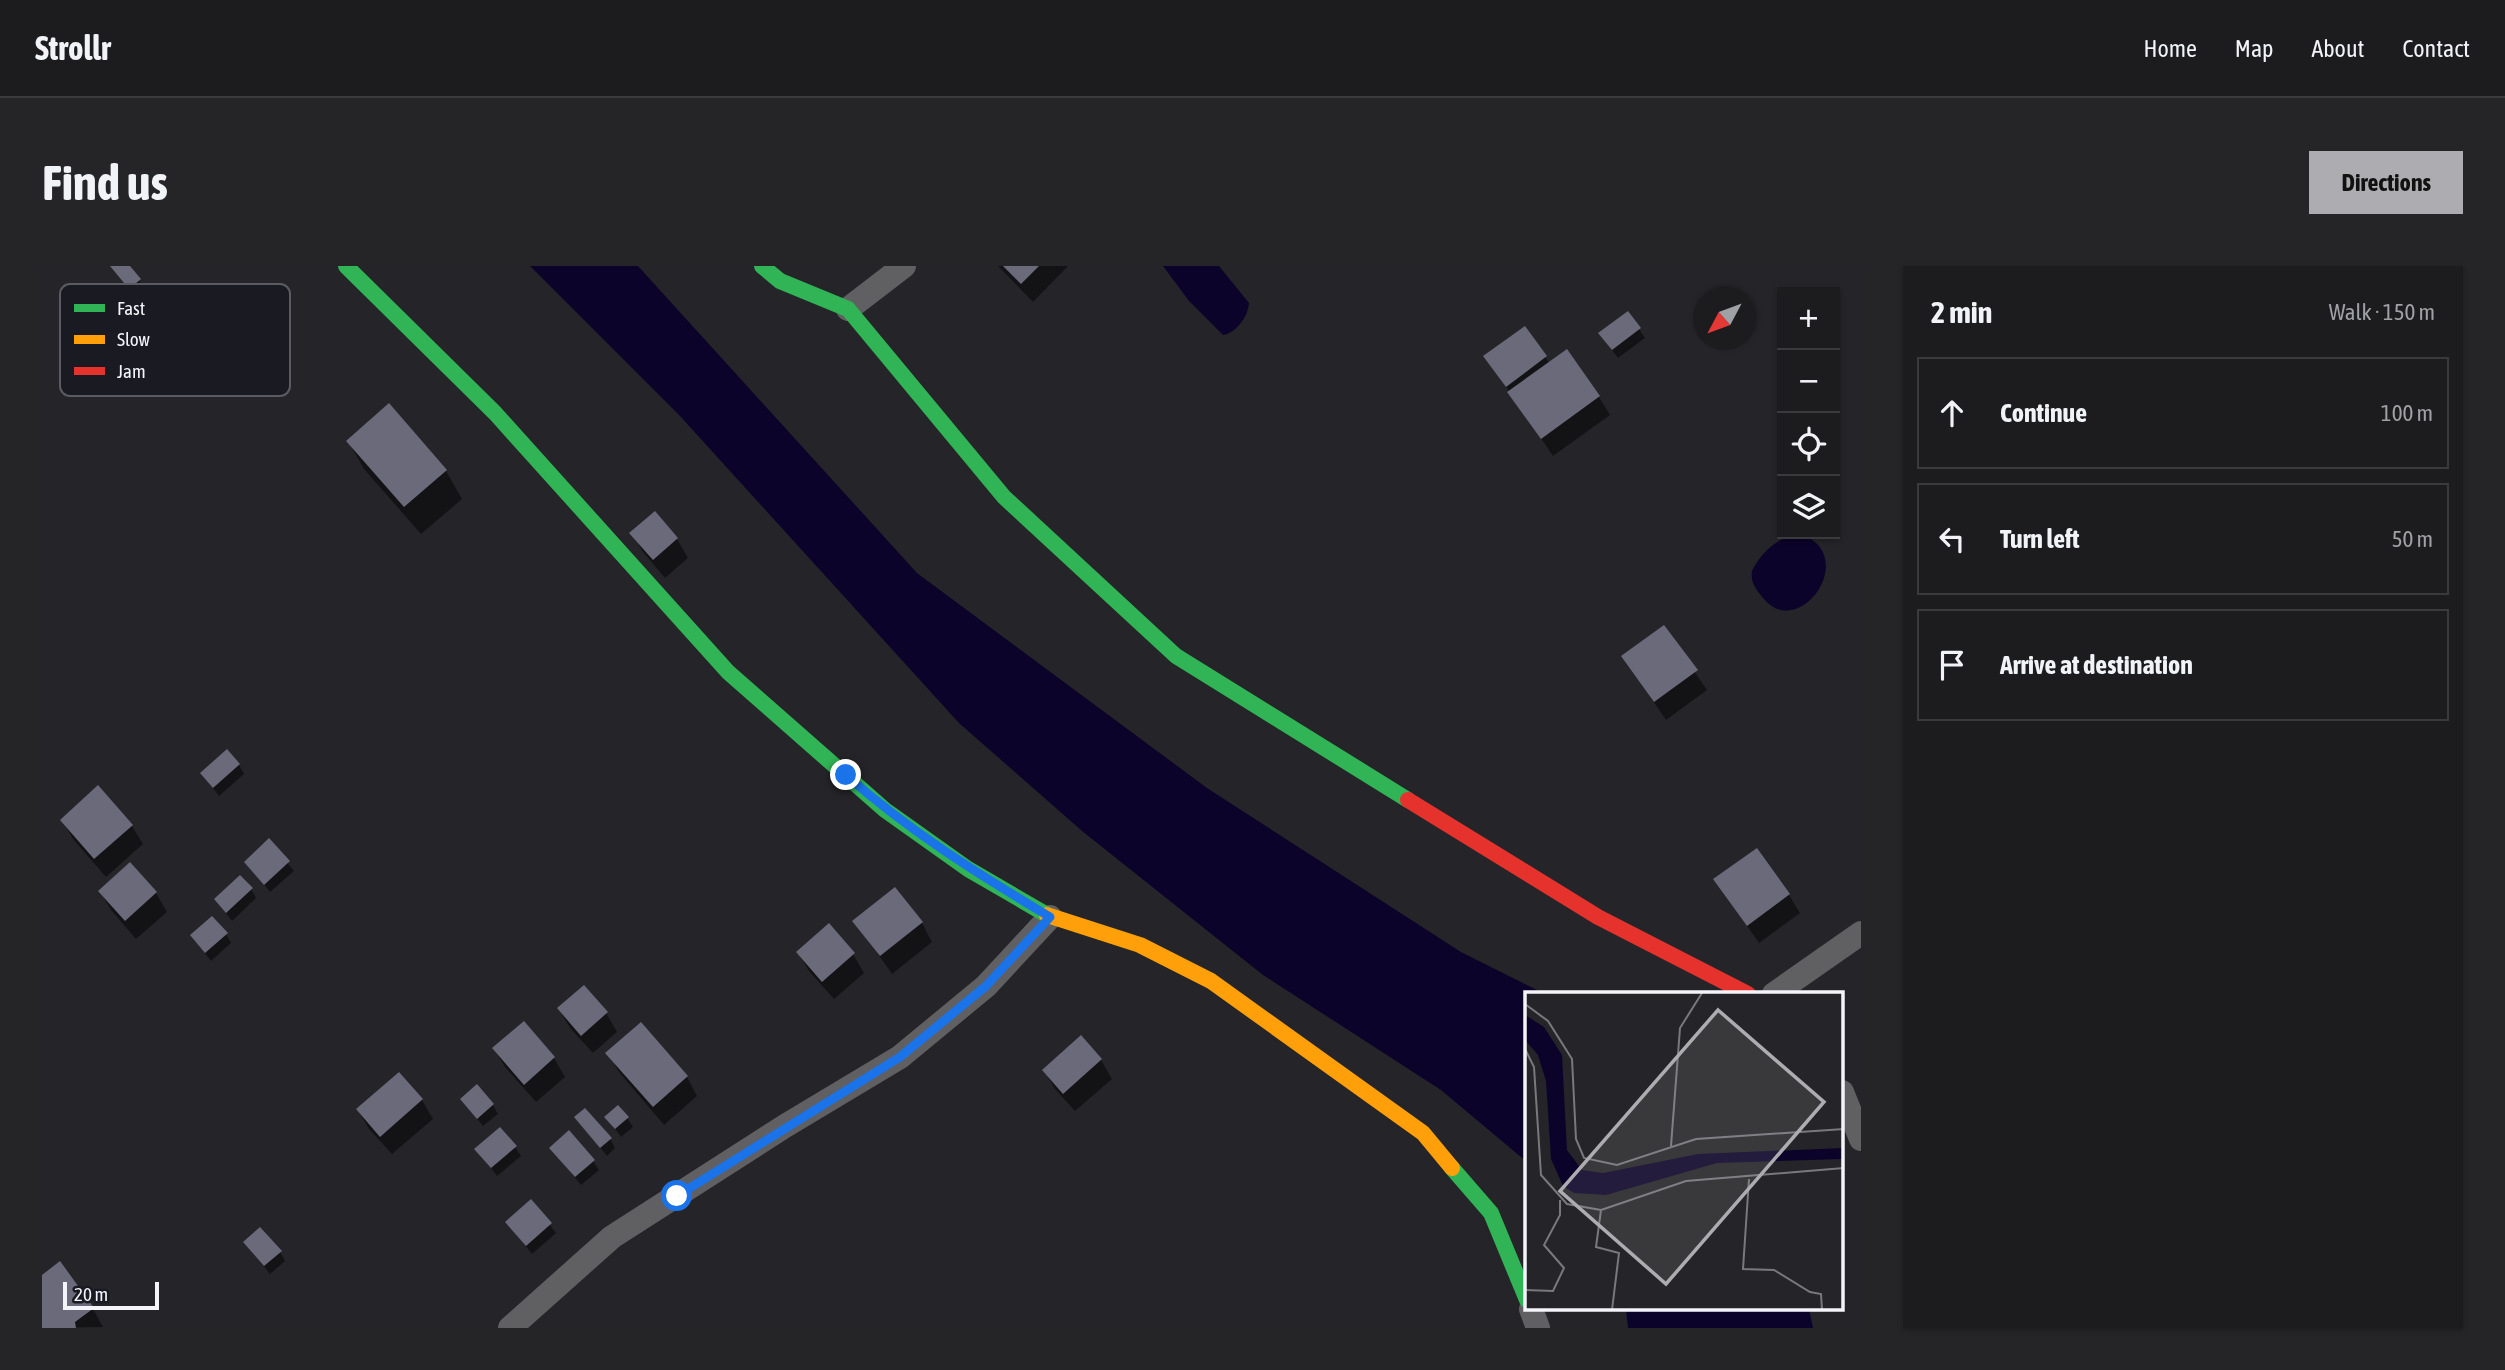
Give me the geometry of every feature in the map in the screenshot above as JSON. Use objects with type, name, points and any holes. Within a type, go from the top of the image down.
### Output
[{"type":"street","points":[[346,266],[495,413],[728,672],[885,810],[968,869],[1050,917],[1140,945],[1211,981],[1423,1133],[1491,1213],[1525,1295]]},
{"type":"street","points":[[762,266],[780,281],[848,309],[1004,496],[1176,656],[1598,917],[1744,992]]},
{"type":"street","points":[[848,309],[904,266]]},
{"type":"street","points":[[510,1328],[612,1237],[785,1126],[900,1057],[986,986],[1050,917]]},
{"type":"street","points":[[1777,992],[1861,933]]},
{"type":"street","points":[[1843,1094],[1861,1139]]},
{"type":"street","points":[[1531,1310],[1538,1328]]},
{"type":"shaded area","points":[[530,266],[638,266],[917,573],[1207,788],[1461,952],[1541,992],[1525,992],[1525,1160],[1441,1090],[1263,975],[1082,831],[959,723],[680,416]]},
{"type":"shaded area","points":[[1163,266],[1219,266],[1249,303],[1240,324],[1223,335],[1189,301]]},
{"type":"shaded area","points":[[1783,539],[1808,539],[1817,544],[1825,559],[1825,575],[1818,590],[1807,603],[1793,610],[1778,609],[1764,599],[1753,583],[1752,571],[1760,557]]},
{"type":"shaded area","points":[[1626,1310],[1809,1310],[1813,1328],[1628,1328]]},
{"type":"building","points":[[110,266],[130,266],[141,279],[135,284],[125,284]]},
{"type":"building","points":[[1003,266],[1039,266],[1021,284]]},
{"type":"building","points":[[1628,311],[1641,328],[1612,350],[1598,333]]},
{"type":"building","points":[[1525,326],[1547,356],[1506,387],[1483,356]]},
{"type":"building","points":[[1567,349],[1600,396],[1541,439],[1507,392]]},
{"type":"building","points":[[389,403],[447,470],[404,507],[346,441]]},
{"type":"building","points":[[655,511],[678,538],[653,560],[629,533]]},
{"type":"building","points":[[1664,625],[1698,670],[1654,702],[1621,656]]},
{"type":"building","points":[[227,749],[240,764],[213,788],[200,773]]},
{"type":"building","points":[[98,785],[133,825],[94,859],[60,820]]},
{"type":"building","points":[[269,838],[290,861],[264,885],[244,862]]},
{"type":"building","points":[[1757,848],[1790,894],[1747,926],[1713,879]]},
{"type":"building","points":[[130,862],[157,892],[125,921],[98,891]]},
{"type":"building","points":[[240,875],[253,888],[226,913],[214,899]]},
{"type":"building","points":[[895,887],[923,922],[880,956],[852,921]]},
{"type":"building","points":[[212,916],[228,933],[205,953],[190,935]]},
{"type":"building","points":[[829,923],[855,953],[822,982],[796,952]]},
{"type":"building","points":[[584,985],[608,1012],[581,1036],[557,1008]]},
{"type":"building","points":[[524,1021],[555,1057],[524,1085],[492,1048]]},
{"type":"building","points":[[641,1022],[688,1076],[653,1107],[605,1053]]},
{"type":"building","points":[[1081,1035],[1102,1059],[1063,1094],[1042,1070]]},
{"type":"building","points":[[399,1072],[423,1099],[380,1137],[356,1109]]},
{"type":"building","points":[[477,1084],[494,1104],[477,1119],[460,1099]]},
{"type":"building","points":[[618,1105],[629,1117],[615,1129],[604,1117]]},
{"type":"building","points":[[585,1108],[612,1138],[600,1148],[574,1117]]},
{"type":"building","points":[[500,1127],[517,1146],[491,1168],[474,1149]]},
{"type":"building","points":[[569,1130],[595,1160],[575,1177],[549,1148]]},
{"type":"building","points":[[531,1199],[552,1223],[526,1246],[505,1222]]},
{"type":"building","points":[[260,1227],[282,1251],[264,1266],[243,1242]]},
{"type":"building","points":[[60,1261],[94,1308],[75,1322],[76,1328],[42,1328],[42,1275]]},
{"type":"traffic: fast","points":[[346,266],[495,413],[728,672],[885,810],[968,869],[1047,915]]},
{"type":"traffic: fast","points":[[762,266],[780,281],[848,309],[1004,497],[1176,656],[1408,800]]},
{"type":"traffic: fast","points":[[1452,1168],[1491,1213],[1525,1295]]},
{"type":"traffic: slow","points":[[1047,915],[1140,945],[1211,981],[1423,1133],[1452,1168]]},
{"type":"traffic: jam","points":[[1408,800],[1598,917],[1744,992]]},
{"type":"route","points":[[677,1196],[785,1126],[900,1057],[986,986],[1050,917],[968,869],[885,810],[846,775]]}]
